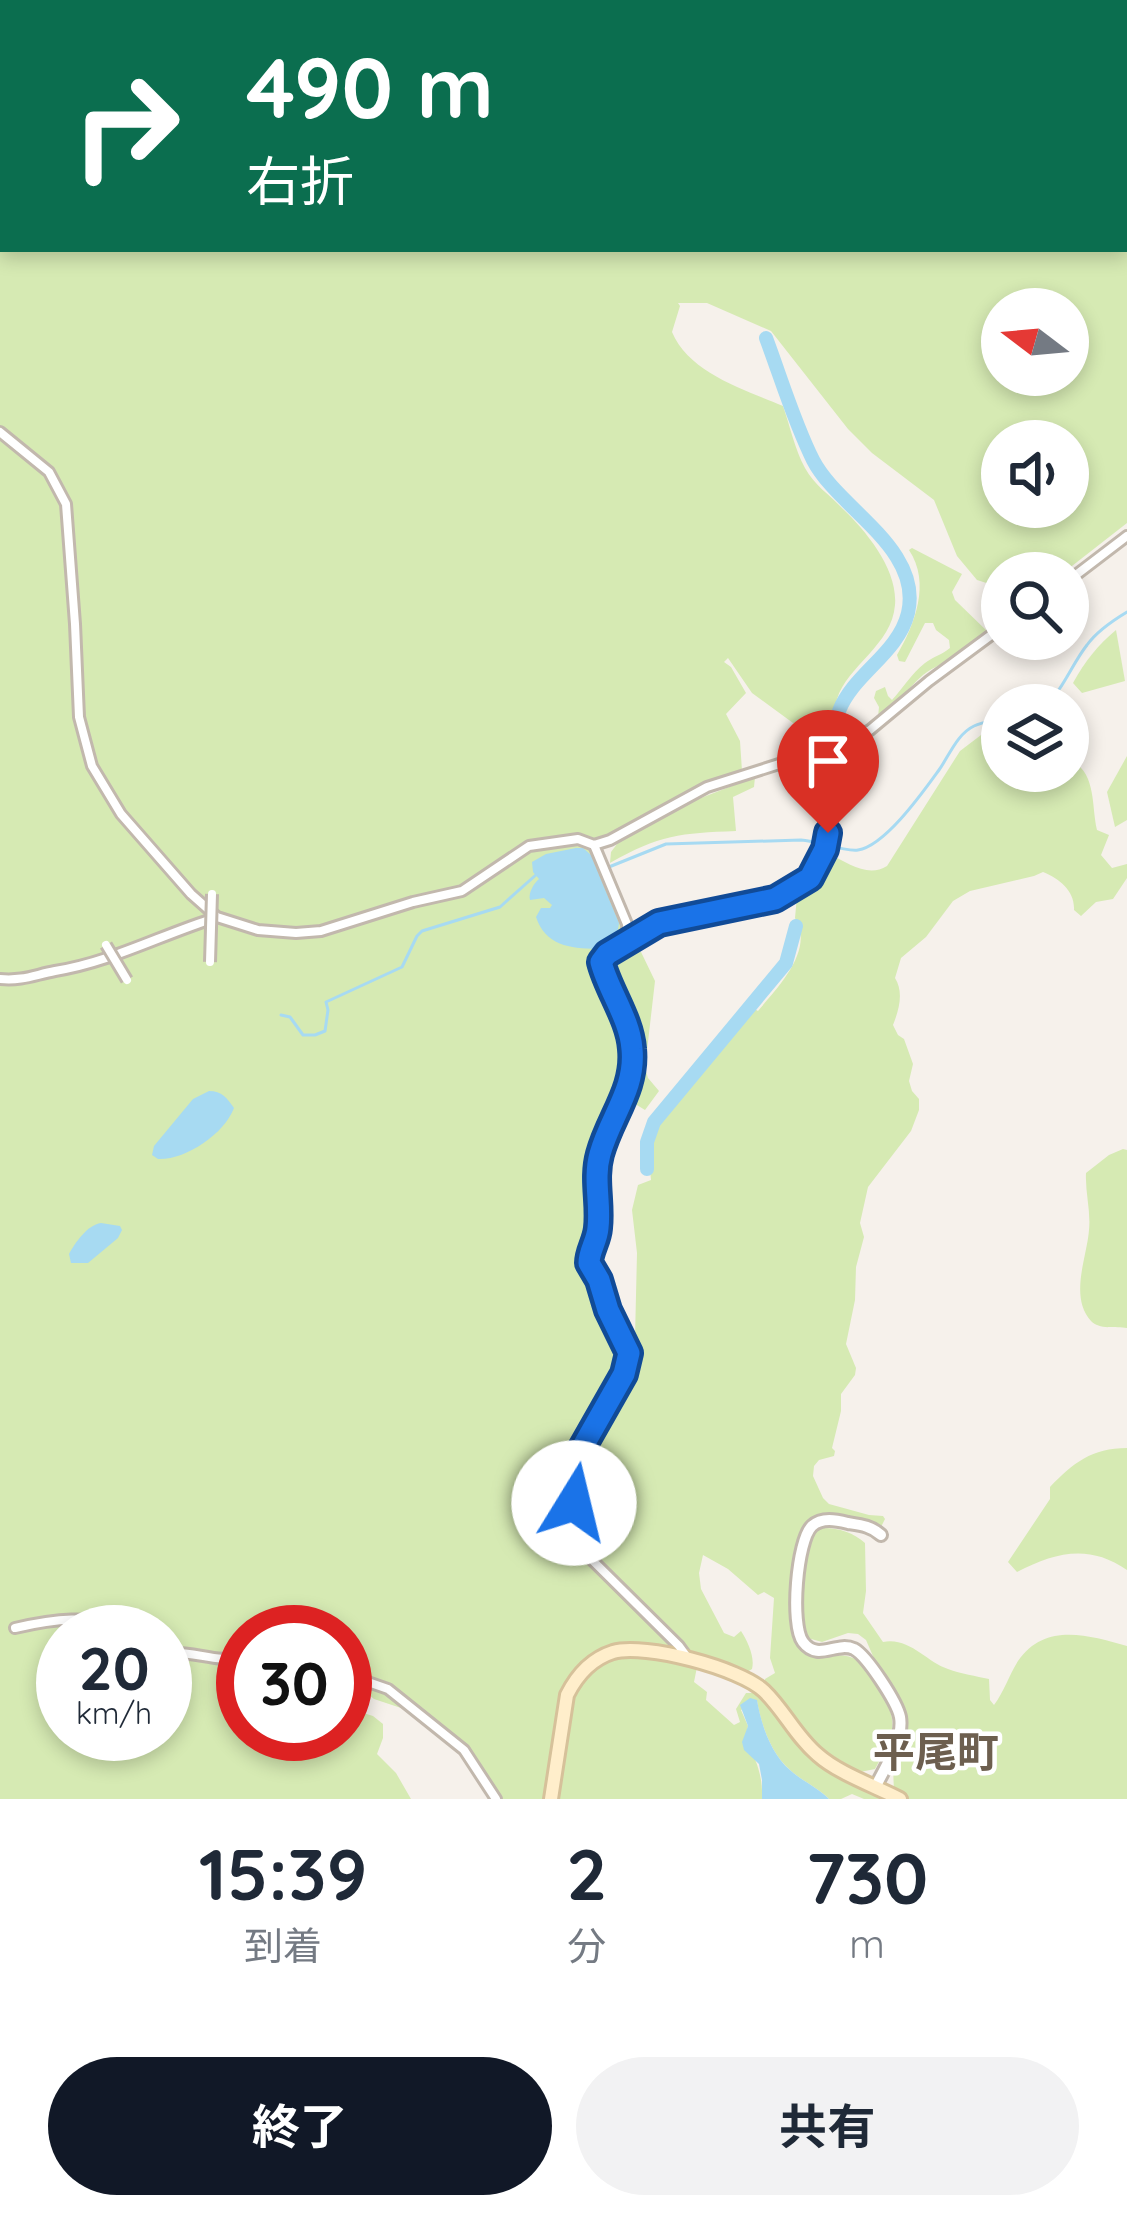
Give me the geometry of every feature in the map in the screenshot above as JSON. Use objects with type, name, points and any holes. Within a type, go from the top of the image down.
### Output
[{"type":"main road","points":[[551,1799],[563,1707],[573,1683],[603,1656],[623,1650],[688,1660],[750,1681],[764,1690],[821,1759],[900,1799]]},
{"type":"street","points":[[0,432],[49,472],[66,504],[79,717],[92,766],[121,814],[191,894],[217,917],[259,930],[311,933],[462,891],[529,846],[610,840],[707,787],[870,730],[981,642]]},
{"type":"street","points":[[1089,565],[1127,536]]},
{"type":"street","points":[[688,1660],[680,1646],[583,1551],[574,1530],[578,1455],[629,1353],[588,1256],[599,1220],[597,1163],[627,1092],[633,1061],[632,1041],[601,962],[659,923],[775,899],[810,878],[827,844],[845,742]]},
{"type":"street","points":[[594,844],[627,924],[628,942]]},
{"type":"street","points":[[210,962],[212,894]]},
{"type":"street","points":[[0,980],[22,981],[119,956],[159,936],[217,917]]},
{"type":"street","points":[[106,945],[128,980]]},
{"type":"street","points":[[876,1786],[898,1736],[900,1717],[872,1668],[854,1650],[821,1652],[806,1645],[796,1623],[796,1603],[803,1545],[813,1526],[836,1520],[869,1526],[881,1535]]},
{"type":"street","points":[[15,1628],[36,1624]]},
{"type":"street","points":[[372,1681],[388,1688],[464,1750],[496,1799]]},
{"type":"green space","points":[[0,252],[1127,252],[1127,523],[1089,553],[981,552],[981,581],[957,556],[934,500],[848,429],[771,331],[707,303],[678,303],[672,332],[691,359],[720,378],[783,406],[809,474],[879,552],[892,578],[895,605],[886,632],[837,699],[835,717],[844,720],[840,739],[823,745],[752,693],[728,658],[724,662],[746,693],[726,714],[740,741],[742,771],[594,840],[593,852],[626,933],[595,960],[626,1043],[628,1063],[616,1101],[600,1128],[590,1180],[590,1233],[580,1256],[604,1313],[622,1341],[625,1357],[575,1453],[572,1527],[596,1565],[677,1649],[675,1653],[615,1648],[563,1693],[549,1799],[497,1799],[478,1761],[428,1717],[372,1697],[372,1605],[216,1605],[216,1761],[372,1761],[372,1716],[383,1724],[377,1754],[396,1773],[411,1799],[0,1799]]},
{"type":"green space","points":[[909,550],[962,574],[952,592],[981,625],[981,638],[923,675],[883,718],[878,717],[876,691],[885,687],[892,700],[920,667],[950,648],[949,640],[933,623],[925,623],[905,662],[899,661],[897,655],[915,617],[920,590]]},
{"type":"green space","points":[[1116,630],[1125,681],[1089,691],[1089,684],[1074,684],[1092,654]]},
{"type":"green space","points":[[981,735],[981,792],[1089,792],[1089,783],[1097,830],[1109,835],[1101,855],[1112,868],[1127,864],[1127,878],[1113,899],[1096,902],[1081,916],[1065,886],[1043,872],[970,891],[953,901],[926,937],[901,958],[895,978],[900,995],[893,1025],[913,1064],[909,1081],[919,1110],[911,1131],[868,1187],[846,1344],[855,1375],[841,1394],[834,1456],[819,1460],[813,1476],[829,1504],[885,1519],[880,1529],[852,1518],[829,1516],[801,1539],[792,1626],[814,1655],[860,1662],[888,1705],[892,1724],[888,1743],[875,1769],[860,1772],[813,1744],[765,1682],[775,1673],[770,1658],[774,1598],[764,1592],[758,1595],[703,1555],[701,1589],[724,1633],[734,1637],[741,1631],[744,1635],[753,1660],[747,1672],[692,1655],[584,1547],[576,1515],[581,1455],[632,1358],[637,1253],[632,1210],[638,1185],[651,1180],[648,1150],[654,1127],[792,968],[800,943],[797,896],[820,876],[829,854],[865,870],[887,866],[960,751]]},
{"type":"green space","points":[[1127,756],[1127,820],[1115,827],[1107,792]]},
{"type":"green space","points":[[755,777],[754,787],[733,797],[736,831],[671,837],[610,863],[611,852],[623,836],[688,803]]},
{"type":"green space","points":[[641,952],[655,981],[645,1068],[659,1091],[645,1110],[632,1102],[636,1061],[605,965],[610,957]]},
{"type":"green space","points":[[1127,1150],[1127,1328],[1103,1327],[1091,1321],[1081,1300],[1089,1223],[1086,1173]]},
{"type":"green space","points":[[1127,1448],[1127,1570],[1099,1557],[1072,1554],[1017,1572],[1008,1562],[1050,1499],[1050,1487],[1084,1458]]},
{"type":"green space","points":[[824,1528],[846,1532],[865,1543],[863,1613],[883,1642],[910,1646],[940,1666],[989,1679],[994,1705],[1018,1661],[1041,1641],[1068,1635],[1127,1646],[1127,1799],[907,1799],[894,1792],[900,1705],[866,1640],[848,1633],[822,1642],[804,1637],[806,1548],[812,1534]]},
{"type":"green space","points":[[635,1654],[697,1667],[694,1682],[734,1725],[740,1722],[736,1709],[746,1693],[763,1693],[791,1736],[816,1763],[880,1799],[852,1794],[829,1799],[795,1774],[772,1747],[757,1701],[741,1710],[762,1799],[556,1799],[569,1711],[580,1680],[609,1659]]},
{"type":"water","points":[[576,848],[591,855],[619,923],[617,935],[597,949],[552,940],[536,917],[541,908],[552,905],[544,898],[530,900],[539,879],[532,862]]},
{"type":"water","points":[[209,1091],[224,1096],[234,1108],[222,1127],[203,1144],[180,1155],[158,1159],[152,1155],[154,1146],[193,1099]]},
{"type":"water","points":[[101,1223],[120,1226],[118,1238],[88,1263],[71,1263],[69,1254],[78,1240]]},
{"type":"water","points":[[750,1698],[757,1700],[777,1756],[829,1799],[762,1799],[759,1764],[742,1742],[748,1726],[740,1705]]},
{"type":"waterway","points":[[766,338],[813,460],[891,549],[909,590],[903,627],[839,711]]},
{"type":"waterway","points":[[1062,684],[1091,640],[1127,612]]},
{"type":"waterway","points":[[599,871],[666,844],[801,840],[852,850],[869,846],[913,804],[963,734],[981,724]]},
{"type":"waterway","points":[[281,1015],[290,1017],[303,1035],[325,1031],[326,1002],[402,967],[422,931],[500,907],[537,874]]},
{"type":"waterway","points":[[647,1169],[647,1142],[654,1122],[786,963],[796,926]]},
{"type":"district","name":"平尾町","points":[[936,1752]]},
{"type":"route","points":[[574,1503],[578,1455],[624,1374],[629,1353],[588,1256],[599,1220],[597,1163],[627,1092],[633,1061],[632,1041],[602,958],[659,923],[775,899],[810,878],[828,833]]}]
